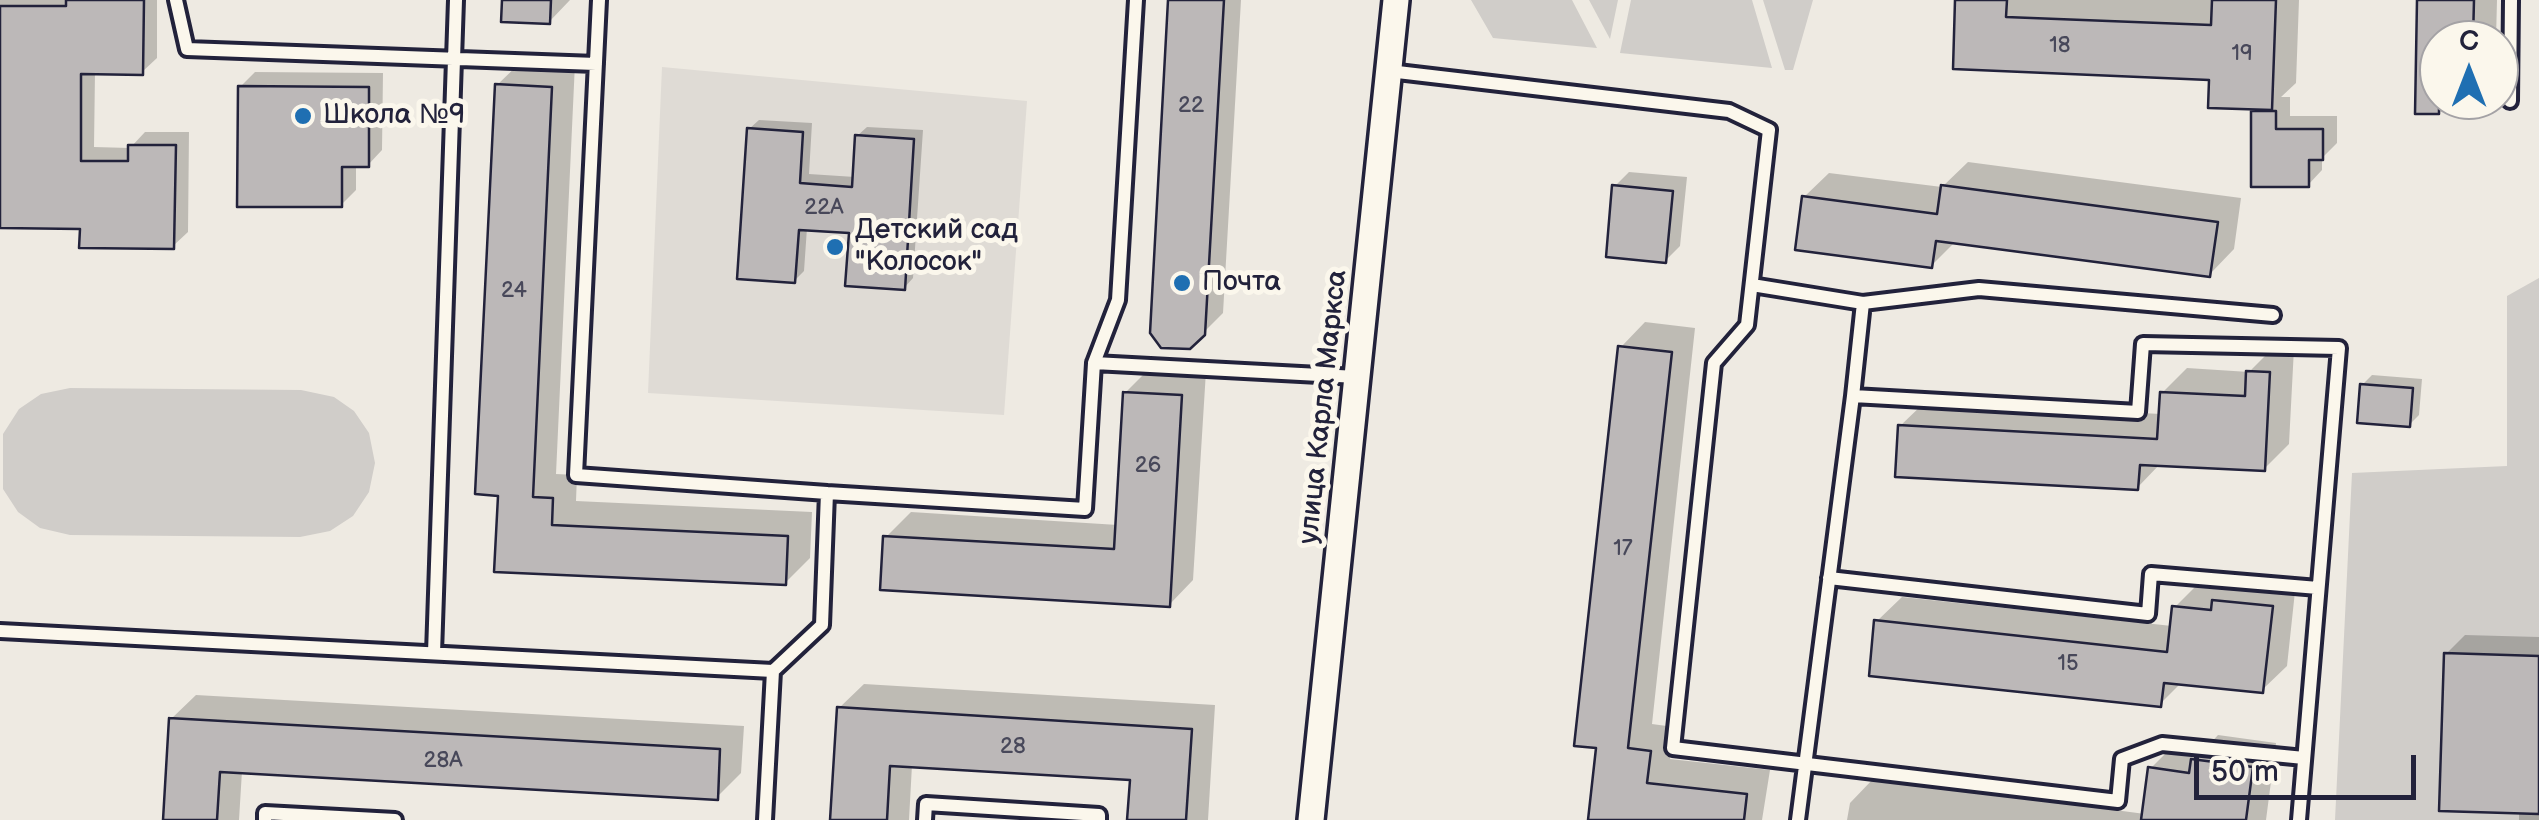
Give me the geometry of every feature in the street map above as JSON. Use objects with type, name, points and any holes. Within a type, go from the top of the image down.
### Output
[{"type":"street","name":"улица Карла Маркса","points":[[1311,820],[1396,0]]},
{"type":"lane","points":[[176,0],[187,48],[596,64]]},
{"type":"lane","points":[[434,654],[456,0]]},
{"type":"lane","points":[[599,0],[576,475],[1085,509],[1094,363],[1118,300],[1136,0]]},
{"type":"lane","points":[[1389,71],[1728,112],[1769,130],[1748,325],[1714,363],[1674,748],[2118,801],[2122,759],[2162,744],[2304,758]]},
{"type":"lane","points":[[1752,285],[1863,304],[1979,289],[2273,315]]},
{"type":"lane","points":[[1798,820],[1863,304]]},
{"type":"lane","points":[[1853,396],[2138,412],[2143,344],[2339,348],[2299,820]]},
{"type":"lane","points":[[1094,363],[1357,377]]},
{"type":"lane","points":[[764,820],[772,671],[822,625],[827,492]]},
{"type":"lane","points":[[1829,578],[2148,614],[2152,574],[2318,588]]},
{"type":"lane","points":[[0,631],[772,671]]},
{"type":"lane","points":[[925,820],[926,804],[1100,815],[1099,820]]},
{"type":"lane","points":[[264,820],[265,813],[395,820]]},
{"type":"shaded area","points":[[1471,0],[1572,0],[1597,48],[1493,38]]},
{"type":"shaded area","points":[[1589,0],[1618,0],[1610,39]]},
{"type":"shaded area","points":[[1631,0],[1752,0],[1772,68],[1620,53]]},
{"type":"shaded area","points":[[1763,0],[1813,0],[1793,70],[1785,70]]},
{"type":"shaded area","name":"Детский сад \"Колосок\"","points":[[662,67],[1027,101],[1004,415],[648,393]]},
{"type":"shaded area","points":[[2539,278],[2539,820],[2335,820],[2352,473],[2507,466],[2507,296]]},
{"type":"shaded area","points":[[70,388],[301,390],[334,397],[354,411],[369,433],[375,463],[369,492],[353,516],[330,531],[300,537],[70,535],[40,528],[18,512],[3,489],[3,434],[19,409],[41,394]]},
{"type":"building","name":"Школа №9","points":[[66,0],[144,0],[143,75],[81,74],[81,161],[128,161],[128,145],[176,145],[174,249],[79,248],[80,229],[0,228],[0,6],[66,6]]},
{"type":"building","points":[[502,0],[551,0],[550,24],[501,22]]},
{"type":"building","points":[[1168,0],[1224,0],[1205,335],[1190,349],[1161,348],[1150,333]]},
{"type":"building","points":[[1955,0],[2007,0],[2006,17],[2211,25],[2212,0],[2276,0],[2272,110],[2208,108],[2209,80],[1953,69]]},
{"type":"building","points":[[2417,0],[2474,0],[2474,20],[2419,20],[2419,114],[2415,114]]},
{"type":"building","points":[[495,84],[552,87],[533,497],[553,498],[552,525],[788,536],[786,585],[494,572],[498,496],[475,494]]},
{"type":"building","points":[[238,86],[369,87],[369,167],[342,167],[342,207],[237,207]]},
{"type":"building","points":[[2251,111],[2276,111],[2276,129],[2323,129],[2323,160],[2309,160],[2309,187],[2251,187]]},
{"type":"building","points":[[747,128],[803,132],[800,183],[852,187],[855,135],[914,139],[905,290],[845,286],[849,233],[799,230],[795,283],[737,279]]},
{"type":"building","points":[[1612,185],[1673,191],[1666,263],[1606,257]]},
{"type":"building","points":[[1941,185],[2218,222],[2210,277],[1936,241],[1932,268],[1795,250],[1802,196],[1937,214]]},
{"type":"building","points":[[1618,346],[1672,352],[1628,748],[1651,751],[1647,783],[1747,794],[1744,820],[1588,820],[1596,748],[1574,746]]},
{"type":"building","points":[[2246,371],[2270,372],[2265,471],[2140,465],[2138,490],[1895,477],[1898,425],[2157,439],[2160,392],[2245,396]]},
{"type":"building","points":[[2360,384],[2413,388],[2410,427],[2357,423]]},
{"type":"building","points":[[1123,392],[1182,395],[1170,607],[880,590],[883,536],[1114,549]]},
{"type":"building","points":[[2212,600],[2273,606],[2263,693],[2164,683],[2161,707],[1869,676],[1874,620],[2167,652],[2172,606],[2211,610]]},
{"type":"building","points":[[2444,653],[2539,656],[2539,814],[2439,811]]},
{"type":"building","points":[[837,707],[1192,729],[1186,820],[1127,820],[1130,780],[890,766],[887,820],[830,820]]},
{"type":"building","points":[[169,718],[720,749],[718,800],[220,772],[217,820],[163,820]]},
{"type":"building","points":[[2191,759],[2253,767],[2246,820],[2141,820],[2148,767],[2189,773]]},
{"type":"place","name":"Школа №9","points":[[303,116]]},
{"type":"place","name":"Детский сад \"Колосок\"","points":[[835,247]]},
{"type":"place","name":"Почта","points":[[1182,283]]}]
